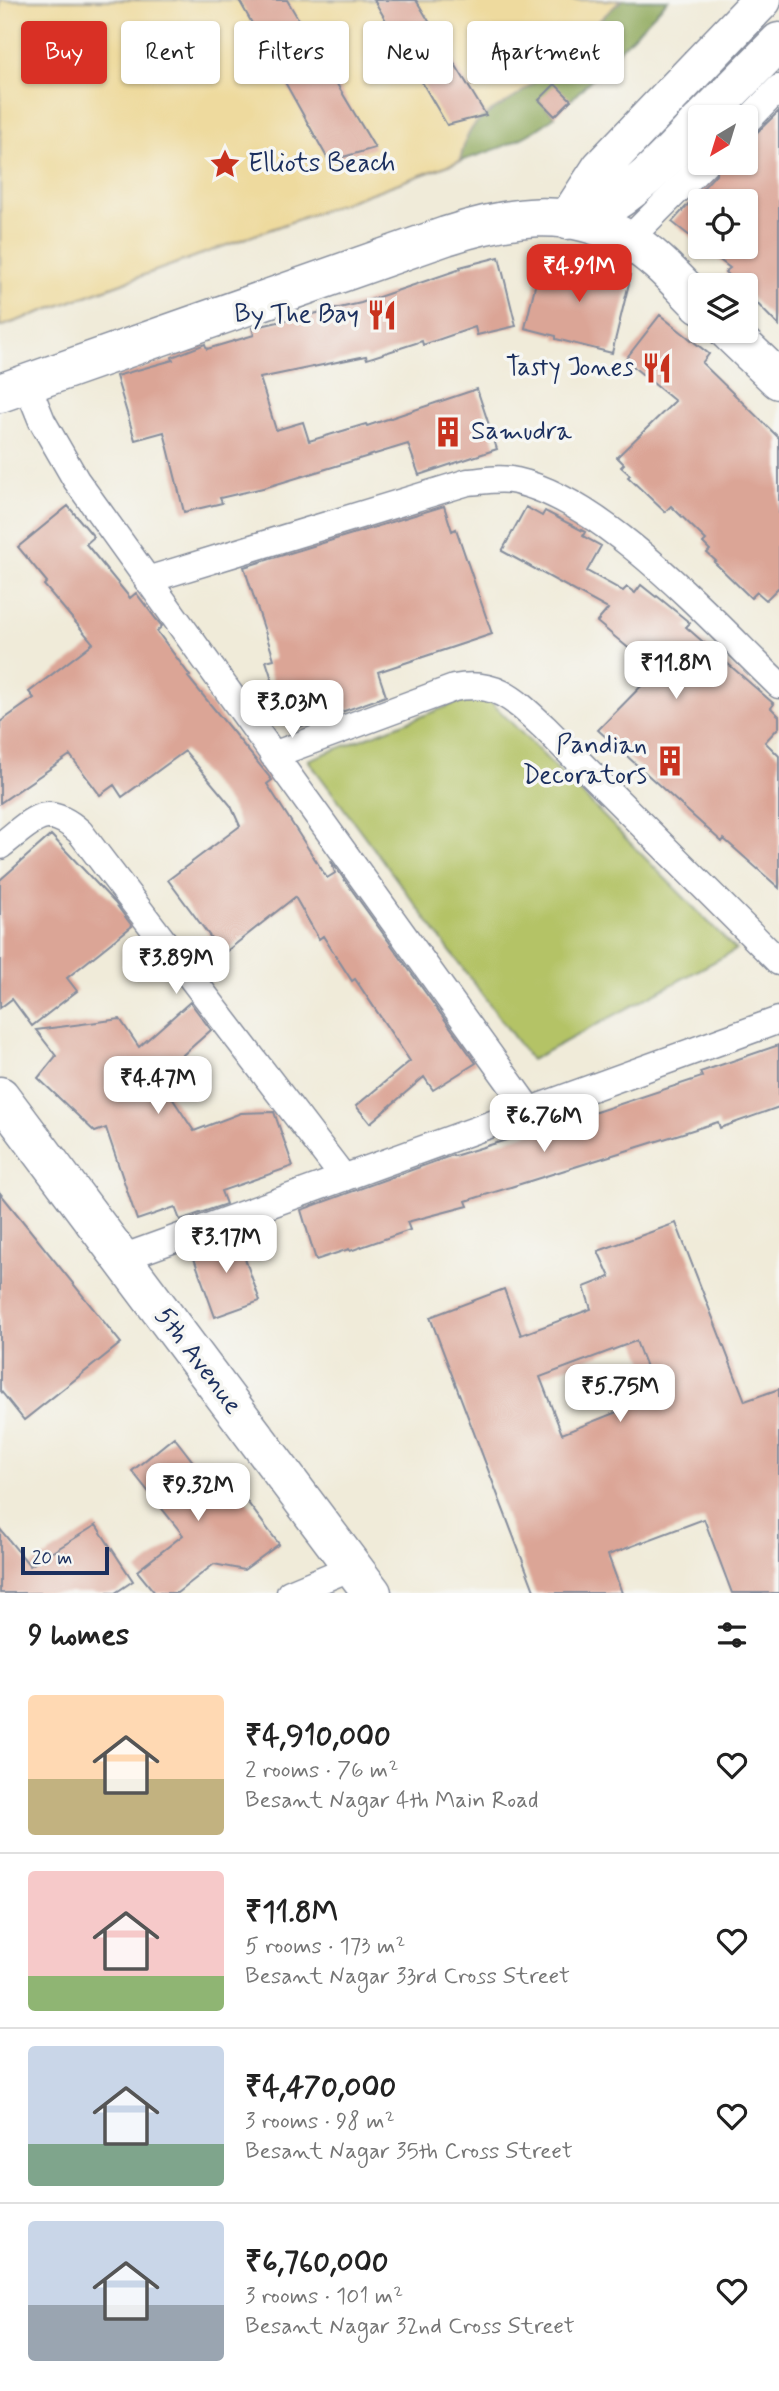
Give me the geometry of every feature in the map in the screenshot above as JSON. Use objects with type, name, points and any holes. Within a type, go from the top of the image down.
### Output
[{"type":"street","points":[[567,220],[601,168],[762,0]]},
{"type":"street","points":[[717,105],[779,42]]},
{"type":"street","points":[[758,110],[779,88]]},
{"type":"street","points":[[567,220],[592,214],[617,200],[688,134]]},
{"type":"street","points":[[628,240],[693,175]]},
{"type":"street","points":[[530,1111],[69,470],[42,421],[13,388],[483,224],[530,216],[599,227],[628,240],[688,292]]},
{"type":"street","points":[[740,343],[779,380]]},
{"type":"street","points":[[147,580],[468,482],[513,480],[551,493],[601,523],[679,589],[779,685]]},
{"type":"street","points":[[274,755],[454,688],[472,684],[491,687],[516,701],[544,727],[779,961]]},
{"type":"street","points":[[0,846],[46,815],[56,815],[64,819],[80,832],[344,1178]]},
{"type":"street","points":[[122,1258],[779,1020]]},
{"type":"street","name":"5th Avenue","points":[[0,1096],[362,1580]]},
{"type":"street","points":[[290,1593],[362,1580]]},
{"type":"green space","points":[[622,0],[668,0],[624,45],[624,21],[599,21]]},
{"type":"green space","points":[[532,84],[587,84],[571,100],[539,100],[555,116],[533,132],[486,153],[460,161],[468,135],[477,122]]},
{"type":"green space","points":[[482,693],[736,950],[531,1060],[308,760]]},
{"type":"sand","name":"Elliots Beach","points":[[0,0],[622,0],[599,21],[467,21],[467,84],[532,84],[477,122],[468,135],[460,161],[0,327]]},
{"type":"building","points":[[239,0],[287,0],[299,21],[251,21]]},
{"type":"building","points":[[374,0],[416,0],[429,21],[386,21]]},
{"type":"building","points":[[453,61],[486,115],[447,125],[423,84],[453,84]]},
{"type":"building","points":[[286,84],[337,84],[375,148],[329,161]]},
{"type":"building","points":[[555,84],[571,100],[555,116],[539,100]]},
{"type":"building","points":[[779,111],[779,326],[758,304],[758,273],[726,273],[730,268],[718,259],[758,259],[758,189],[702,189],[715,175],[758,175],[758,131]]},
{"type":"building","points":[[688,205],[688,235],[672,222]]},
{"type":"building","points":[[499,257],[516,326],[477,335],[475,327],[423,345],[422,341],[367,359],[366,356],[260,378],[276,430],[303,422],[309,441],[366,424],[367,426],[477,389],[497,449],[419,475],[408,444],[267,487],[220,498],[222,503],[184,512],[164,432],[135,440],[116,376],[173,360],[172,357],[205,344],[207,349],[254,335],[252,328],[361,303],[461,269],[460,267]]},
{"type":"building","points":[[541,261],[573,268],[574,261],[631,275],[612,353],[525,328]]},
{"type":"building","points":[[660,315],[688,337],[688,343],[695,343],[709,354],[702,363],[779,438],[779,587],[766,600],[757,592],[751,598],[707,553],[710,550],[703,543],[706,540],[671,506],[665,512],[621,467],[624,464],[617,457],[675,401],[625,360]]},
{"type":"building","points":[[68,506],[94,537],[86,544],[130,598],[136,593],[162,626],[157,631],[190,676],[188,677],[272,780],[267,784],[327,878],[335,873],[331,861],[476,1063],[433,1090],[424,1077],[370,1123],[356,1106],[410,1061],[323,936],[319,939],[295,897],[223,954],[168,880],[240,826],[231,806],[185,751],[122,797],[114,785],[100,795],[70,755],[0,803],[0,722],[34,698],[29,692],[93,643],[44,585],[47,582],[18,547]]},
{"type":"building","points":[[444,506],[452,531],[456,529],[492,634],[378,672],[386,696],[289,731],[266,661],[274,659],[244,567]]},
{"type":"building","points":[[526,507],[542,516],[545,511],[585,532],[583,536],[601,546],[587,571],[623,591],[627,587],[635,593],[641,585],[657,596],[690,623],[686,627],[774,704],[771,708],[779,716],[779,727],[765,742],[779,756],[779,888],[724,839],[722,842],[598,730],[656,671],[597,622],[608,609],[502,551]]},
{"type":"building","points":[[51,835],[115,903],[132,926],[67,978],[77,991],[32,1026],[12,999],[0,1008],[0,880]]},
{"type":"building","points":[[190,1002],[211,1030],[158,1077],[194,1131],[241,1113],[274,1112],[293,1166],[221,1191],[226,1204],[180,1220],[175,1207],[137,1220],[106,1128],[95,1132],[38,1078],[56,1056],[36,1030],[120,1019],[139,1047]]},
{"type":"building","points":[[779,1045],[779,1107],[720,1128],[718,1122],[466,1201],[468,1206],[407,1222],[410,1230],[316,1260],[301,1210],[453,1155],[702,1077],[700,1072]]},
{"type":"building","points":[[0,1193],[121,1343],[24,1420],[0,1390]]},
{"type":"building","points":[[676,1223],[745,1401],[779,1389],[779,1593],[732,1593],[704,1519],[608,1555],[622,1593],[535,1593],[430,1317],[504,1289],[521,1335],[591,1309],[584,1287],[610,1277],[598,1251]],"holes":[[[636,1341],[657,1396],[562,1434],[540,1377]]]},
{"type":"building","points":[[236,1233],[260,1301],[215,1317],[191,1250]]},
{"type":"building","points":[[174,1437],[225,1503],[239,1491],[279,1544],[244,1570],[214,1564],[177,1593],[155,1593],[137,1571],[183,1535],[132,1471]]},
{"type":"building","points":[[96,1525],[133,1581],[115,1593],[0,1593],[0,1529],[30,1566]]},
{"type":"place","name":"Elliots Beach","points":[[225,164]]},
{"type":"place","name":"By The Bay","points":[[382,315]]},
{"type":"place","name":"Tasty Jones","points":[[657,368]]},
{"type":"place","name":"Samudra","points":[[448,432]]},
{"type":"place","name":"Pandian Decorators","points":[[670,761]]}]
